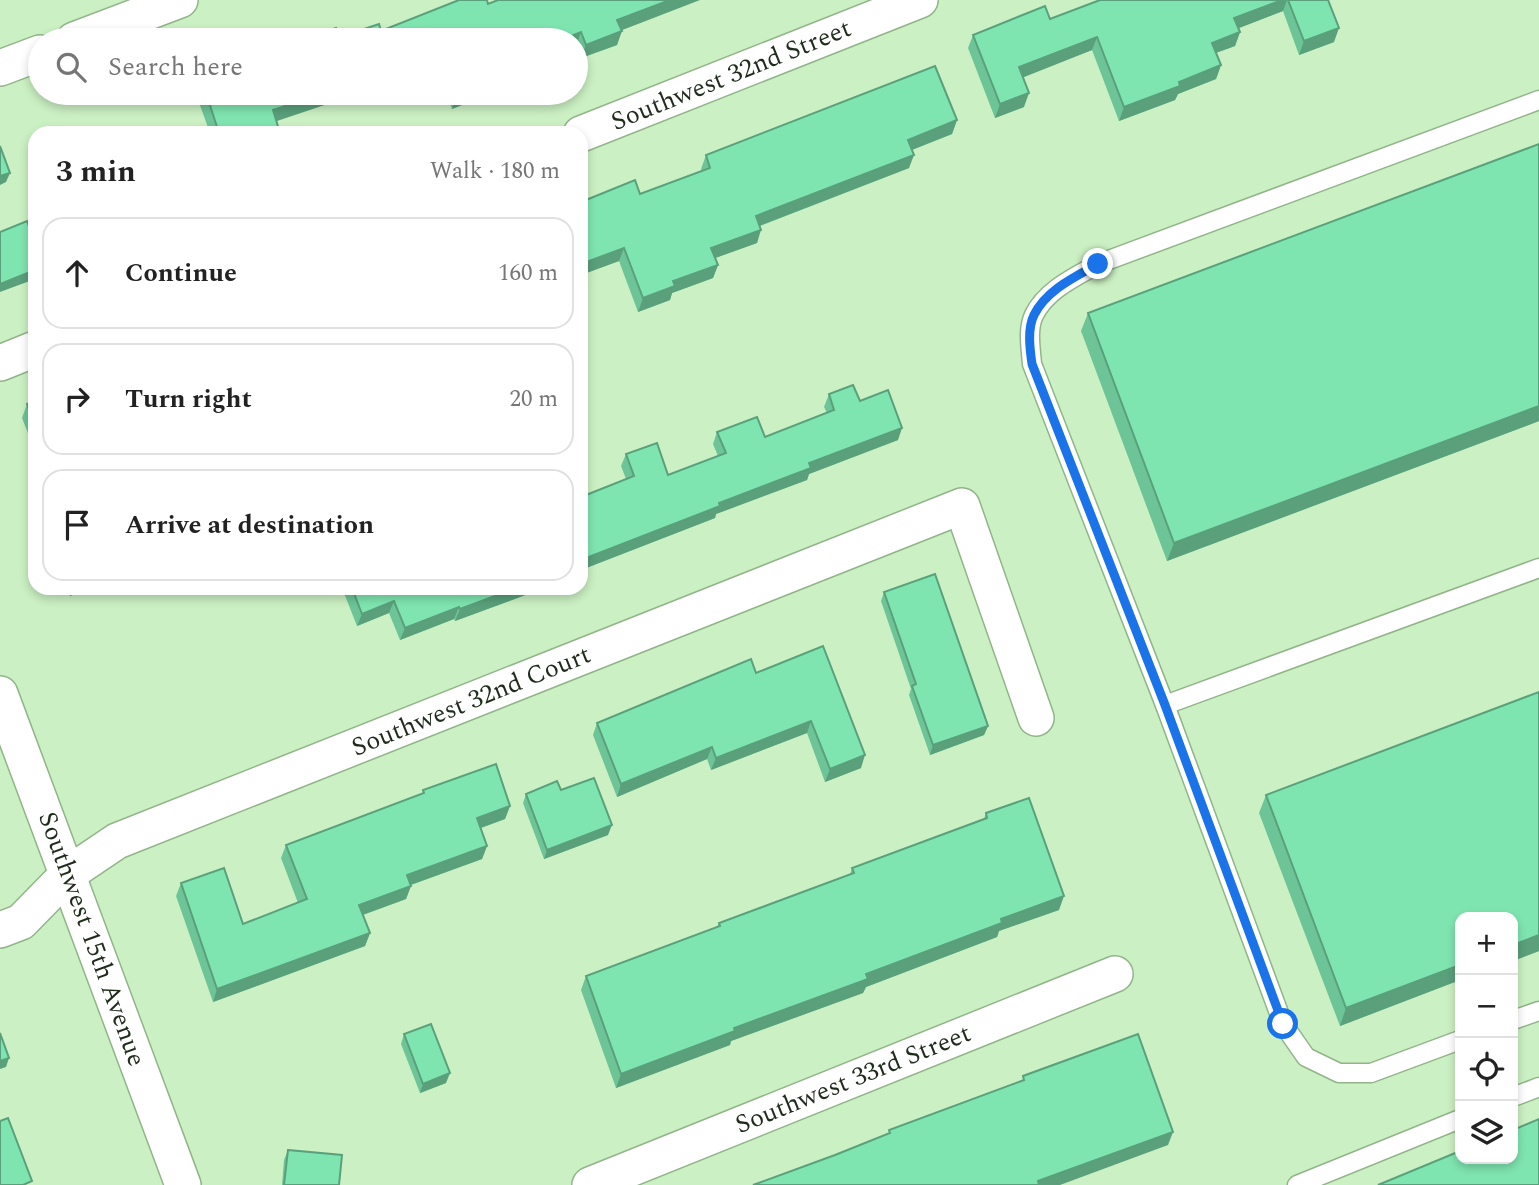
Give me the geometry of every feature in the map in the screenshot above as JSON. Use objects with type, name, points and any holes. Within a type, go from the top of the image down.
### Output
[{"type":"street","points":[[106,28],[180,0]]},
{"type":"street","name":"Southwest 32nd Street","points":[[588,131],[920,0]]},
{"type":"street","points":[[0,68],[28,58]]},
{"type":"street","points":[[0,363],[28,352]]},
{"type":"street","name":"Southwest 32nd Court","points":[[0,930],[21,922],[68,874],[117,841],[962,506],[1036,718]]},
{"type":"street","name":"Southwest 15th Avenue","points":[[0,694],[183,1185]]},
{"type":"street","name":"Southwest 33rd Street","points":[[590,1185],[1115,974]]},
{"type":"lane","points":[[1455,1042],[1371,1073],[1339,1073],[1306,1056],[1283,1024],[1165,705],[1032,364],[1030,342],[1033,316],[1058,286],[1098,264],[1539,100]]},
{"type":"lane","points":[[1165,705],[1539,568]]},
{"type":"lane","points":[[1518,1018],[1539,1010]]},
{"type":"lane","points":[[1518,1095],[1539,1087]]},
{"type":"lane","points":[[1297,1185],[1455,1121]]},
{"type":"building","points":[[459,0],[487,0],[488,4],[498,0],[670,0],[617,20],[622,31],[588,44],[588,28],[389,28]]},
{"type":"building","points":[[1100,0],[1282,0],[1234,18],[1240,32],[1212,43],[1221,65],[1179,82],[1180,86],[1124,107],[1097,37],[1019,67],[1029,93],[1000,104],[973,35],[1045,6],[1050,19]]},
{"type":"building","points":[[1288,0],[1328,0],[1339,28],[1304,41]]},
{"type":"building","points":[[935,66],[957,120],[908,140],[914,155],[756,216],[761,230],[711,248],[718,265],[673,281],[675,286],[643,298],[624,248],[588,261],[588,199],[635,180],[640,194],[710,168],[706,155]]},
{"type":"building","points":[[210,105],[288,105],[273,110],[278,126],[217,126]]},
{"type":"building","points":[[1539,144],[1539,406],[1174,543],[1088,313]]},
{"type":"building","points":[[0,146],[10,173],[0,176]]},
{"type":"building","points":[[27,221],[28,224],[28,273],[0,284],[0,232]]},
{"type":"building","points":[[853,385],[860,401],[888,390],[902,428],[809,463],[811,468],[588,557],[588,494],[634,476],[626,454],[657,443],[668,475],[726,453],[717,432],[757,417],[765,437],[834,410],[829,394]]},
{"type":"building","points":[[935,574],[988,726],[933,745],[912,686],[916,684],[884,592]]},
{"type":"building","points":[[355,595],[497,595],[405,628],[394,601],[362,614]]},
{"type":"building","points":[[823,646],[865,755],[830,769],[811,721],[716,758],[712,747],[621,784],[597,723],[751,659],[756,673]]},
{"type":"building","points":[[1539,692],[1539,935],[1518,943],[1518,912],[1455,912],[1455,967],[1346,1008],[1266,795]]},
{"type":"building","points":[[496,764],[510,806],[477,818],[487,846],[407,875],[411,886],[359,905],[370,933],[217,989],[181,883],[224,868],[243,924],[307,899],[286,845]]},
{"type":"building","points":[[594,778],[612,825],[547,850],[526,794],[557,781],[561,790]]},
{"type":"building","points":[[1029,798],[1064,896],[1001,919],[1002,923],[866,974],[868,979],[734,1028],[735,1031],[621,1074],[586,976],[854,873],[852,868],[987,818],[986,813]]},
{"type":"building","points":[[431,1024],[450,1073],[423,1084],[404,1034]]},
{"type":"building","points":[[0,1033],[9,1058],[0,1061]]},
{"type":"building","points":[[1138,1034],[1173,1132],[1038,1181],[1039,1185],[753,1185],[890,1133],[889,1130],[1024,1080],[1023,1076]]},
{"type":"building","points":[[8,1118],[32,1181],[23,1185],[0,1185],[0,1121]]},
{"type":"building","points":[[1539,1119],[1539,1185],[1378,1185],[1455,1153],[1455,1164],[1518,1164],[1518,1128]]},
{"type":"building","points":[[288,1150],[342,1155],[339,1185],[284,1185]]},
{"type":"route","points":[[1098,264],[1058,286],[1033,316],[1030,342],[1032,364],[1165,705],[1283,1024]]}]
